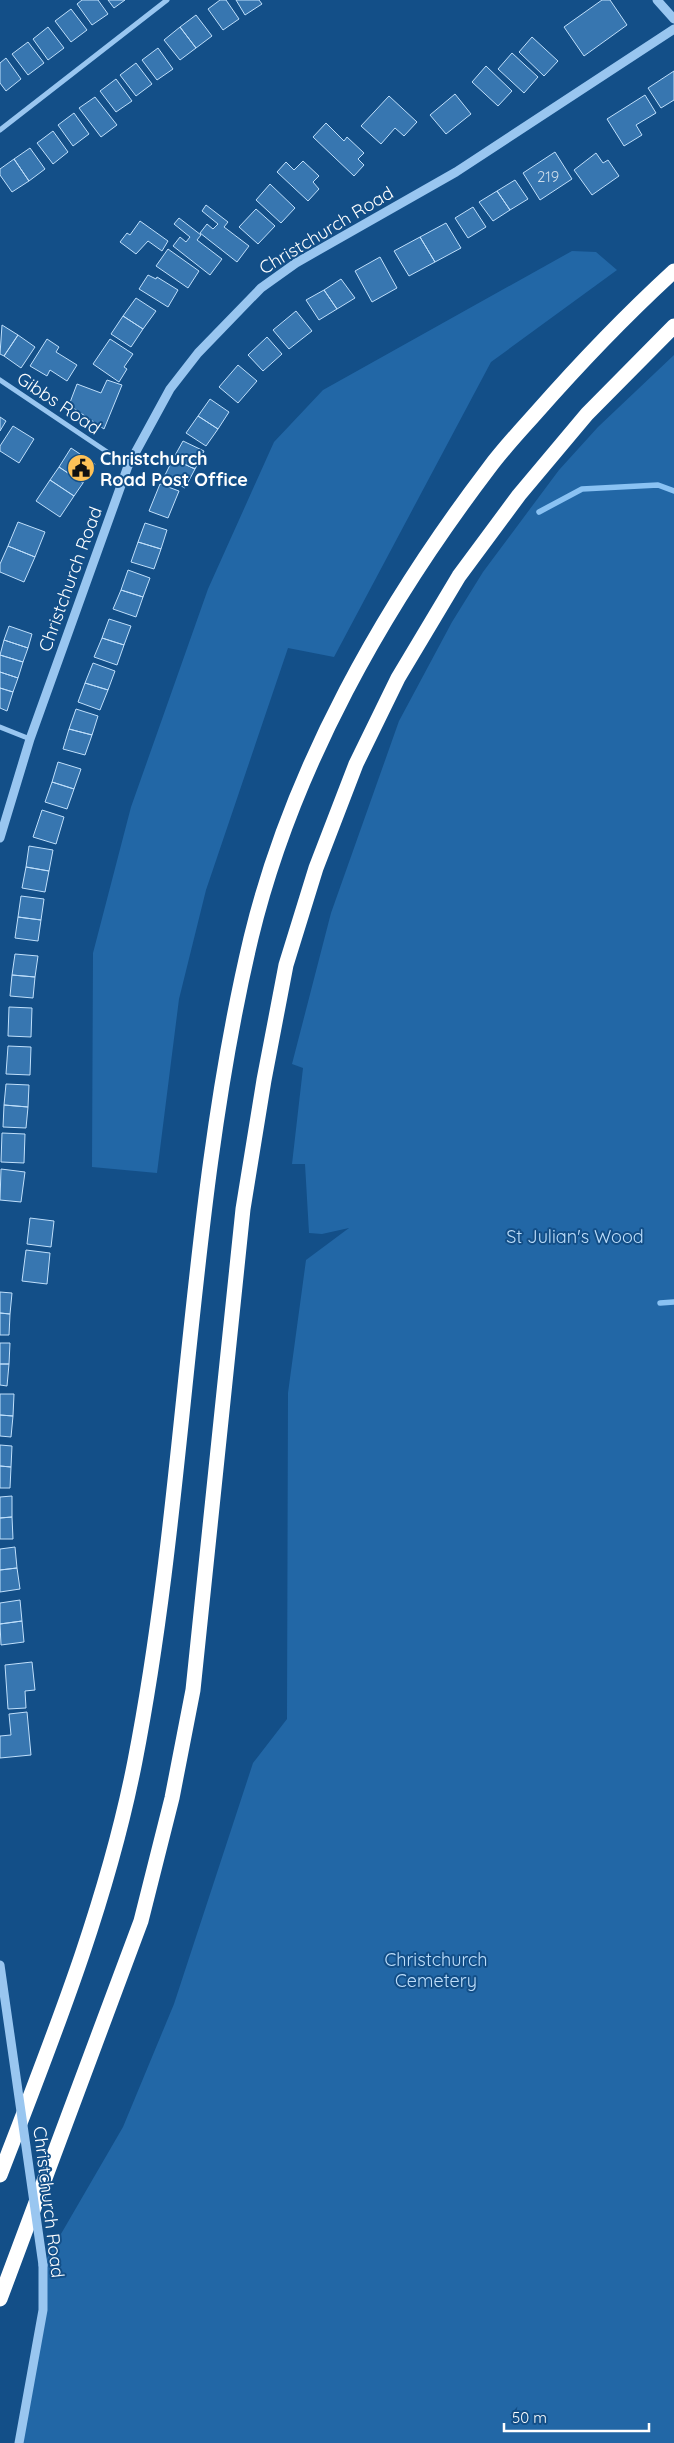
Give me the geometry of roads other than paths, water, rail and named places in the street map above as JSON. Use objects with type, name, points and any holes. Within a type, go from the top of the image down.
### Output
[{"type":"highway","points":[[0,2175],[70,1992],[109,1873],[135,1762],[165,1576],[206,1199],[222,1081],[252,935],[283,835],[321,741],[367,652],[419,568],[490,465],[579,364],[674,272]]},
{"type":"highway","points":[[0,2299],[141,1921],[172,1798],[194,1681],[243,1209],[264,1080],[286,965],[316,868],[356,764],[390,695],[459,576],[519,495],[587,414],[674,326]]},
{"type":"street","points":[[0,130],[167,0]]},
{"type":"street","points":[[657,0],[674,19]]},
{"type":"street","name":"Christchurch Road","points":[[0,838],[30,739],[128,466],[170,389],[198,353],[261,288],[296,263],[456,172],[674,28]]},
{"type":"street","name":"Gibbs Road","points":[[0,380],[128,466]]},
{"type":"street","points":[[0,727],[30,739]]},
{"type":"street","name":"Christchurch Road","points":[[0,1965],[43,2265],[43,2310],[19,2443]]},
{"type":"waterway","points":[[539,512],[582,489],[658,485],[674,491]]},
{"type":"waterway","points":[[660,1303],[674,1302]]},
{"type":"place","name":"Christchurch Road Post Office","points":[[81,468]]},
{"type":"park label","name":"St Julian's Wood","points":[[575,1236]]},
{"type":"park label","name":"Christchurch Cemetery","points":[[436,1969]]}]
